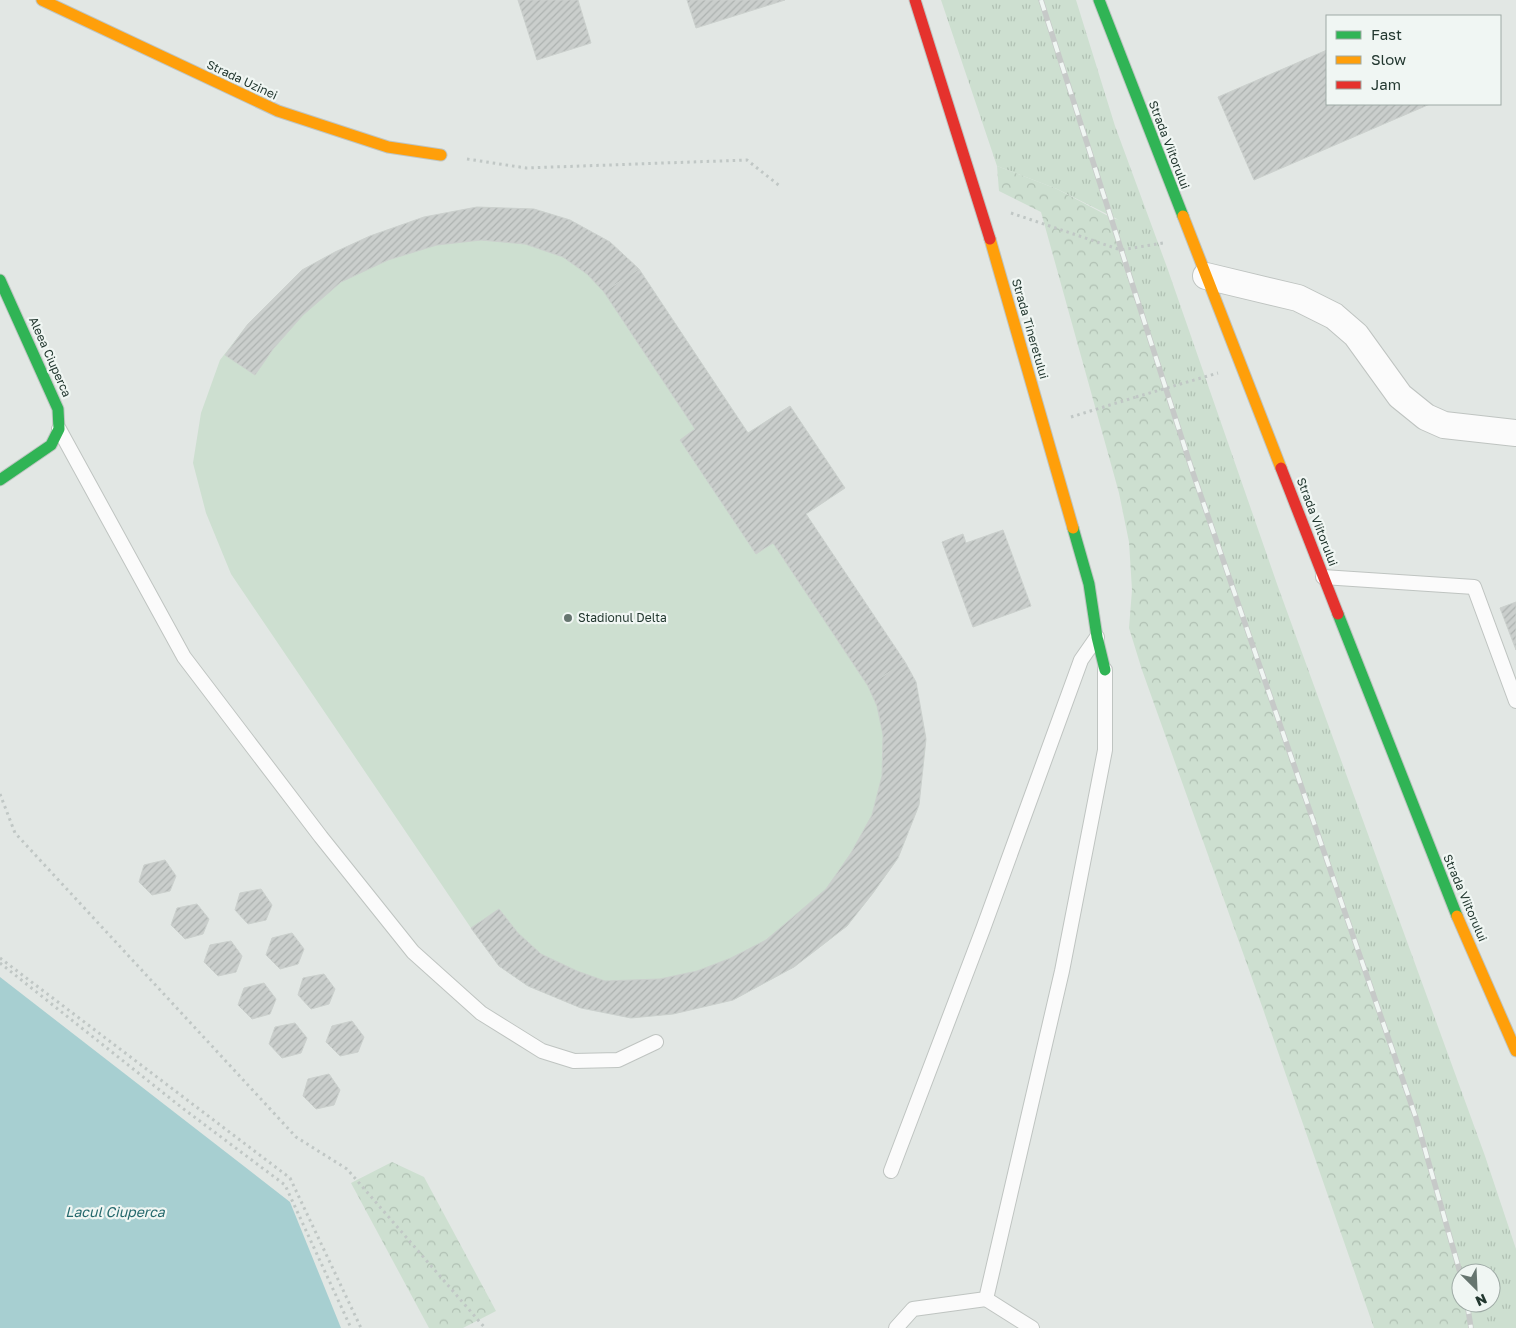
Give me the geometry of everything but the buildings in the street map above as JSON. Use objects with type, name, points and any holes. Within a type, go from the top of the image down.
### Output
[{"type":"street","name":"Strada Uzinei","points":[[42,0],[278,112],[388,147],[441,155]]},
{"type":"street","name":"Strada Tineretului","points":[[915,0],[979,202],[1044,425],[1089,584],[1097,637],[1105,670]]},
{"type":"street","name":"Strada Viitorului","points":[[1099,0],[1447,894],[1508,1014],[1516,1051]]},
{"type":"street","points":[[1206,276],[1298,298],[1334,316],[1356,335],[1400,396],[1426,417],[1444,425],[1516,433]]},
{"type":"street","name":"Aleea Ciuperca","points":[[0,280],[58,409],[58,429]]},
{"type":"street","points":[[0,480],[51,445],[58,429]]},
{"type":"lane","points":[[58,429],[184,657],[327,845],[413,952],[481,1013],[542,1051],[574,1061],[618,1060],[656,1042]]},
{"type":"lane","points":[[1324,577],[1474,587],[1516,701]]},
{"type":"lane","points":[[892,1171],[1081,660],[1097,637]]},
{"type":"lane","points":[[986,1299],[1062,971],[1105,750],[1105,670]]},
{"type":"lane","points":[[896,1328],[912,1309],[986,1299],[1032,1328]]},
{"type":"path","points":[[441,155],[526,168],[747,160],[782,187]]},
{"type":"path","points":[[979,202],[1121,250],[1191,238]]},
{"type":"path","points":[[1044,425],[1218,373]]},
{"type":"path","points":[[0,794],[15,832],[296,1136],[347,1169],[485,1328]]},
{"type":"path","points":[[0,958],[290,1178],[361,1328]]},
{"type":"path","points":[[0,963],[173,1101],[284,1185],[351,1328]]},
{"type":"green space","points":[[941,0],[1076,0],[1115,126],[1168,270],[1277,584],[1485,1156],[1516,1249],[1516,1328],[1471,1328],[1469,1313],[1501,1313],[1501,1263],[1457,1263],[1416,1118],[1192,470],[1110,217],[1119,220],[1057,189],[997,166]]},
{"type":"green space","points":[[997,166],[1057,189],[1110,217],[1192,470],[1416,1118],[1457,1263],[1451,1263],[1451,1313],[1469,1313],[1471,1328],[1374,1328],[1142,670],[1129,628],[1132,590],[1129,542],[1119,493],[1041,212],[999,191]]},
{"type":"green space","name":"Stadionul Delta","points":[[477,207],[534,209],[570,220],[639,269],[748,433],[790,406],[845,488],[806,514],[916,682],[926,739],[919,805],[898,858],[847,926],[794,967],[733,1000],[673,1014],[631,1018],[581,1008],[528,986],[499,966],[471,928],[231,574],[206,513],[193,463],[201,413],[220,360],[248,324],[302,270]]},
{"type":"green space","points":[[392,1162],[424,1177],[496,1311],[463,1328],[429,1328],[351,1183]]},
{"type":"water","name":"Lacul Ciuperca","points":[[0,977],[290,1202],[341,1328],[0,1328]]},
{"type":"railway","points":[[1041,0],[1192,470],[1416,1118],[1457,1263]]},
{"type":"railway","points":[[1469,1313],[1471,1328]]},
{"type":"traffic: fast","points":[[1099,0],[1183,216]]},
{"type":"traffic: fast","points":[[0,280],[58,409],[59,429],[51,445],[0,480]]},
{"type":"traffic: fast","points":[[1073,528],[1089,584],[1097,637],[1105,670]]},
{"type":"traffic: fast","points":[[1338,614],[1457,916]]},
{"type":"traffic: slow","points":[[42,0],[278,111],[388,147],[441,155]]},
{"type":"traffic: slow","points":[[1183,216],[1281,468]]},
{"type":"traffic: slow","points":[[990,239],[1073,528]]},
{"type":"traffic: slow","points":[[1457,916],[1516,1051]]},
{"type":"traffic: jam","points":[[915,0],[990,239]]},
{"type":"traffic: jam","points":[[1281,468],[1338,614]]},
{"type":"place","name":"Stadionul Delta","points":[[568,618]]}]
